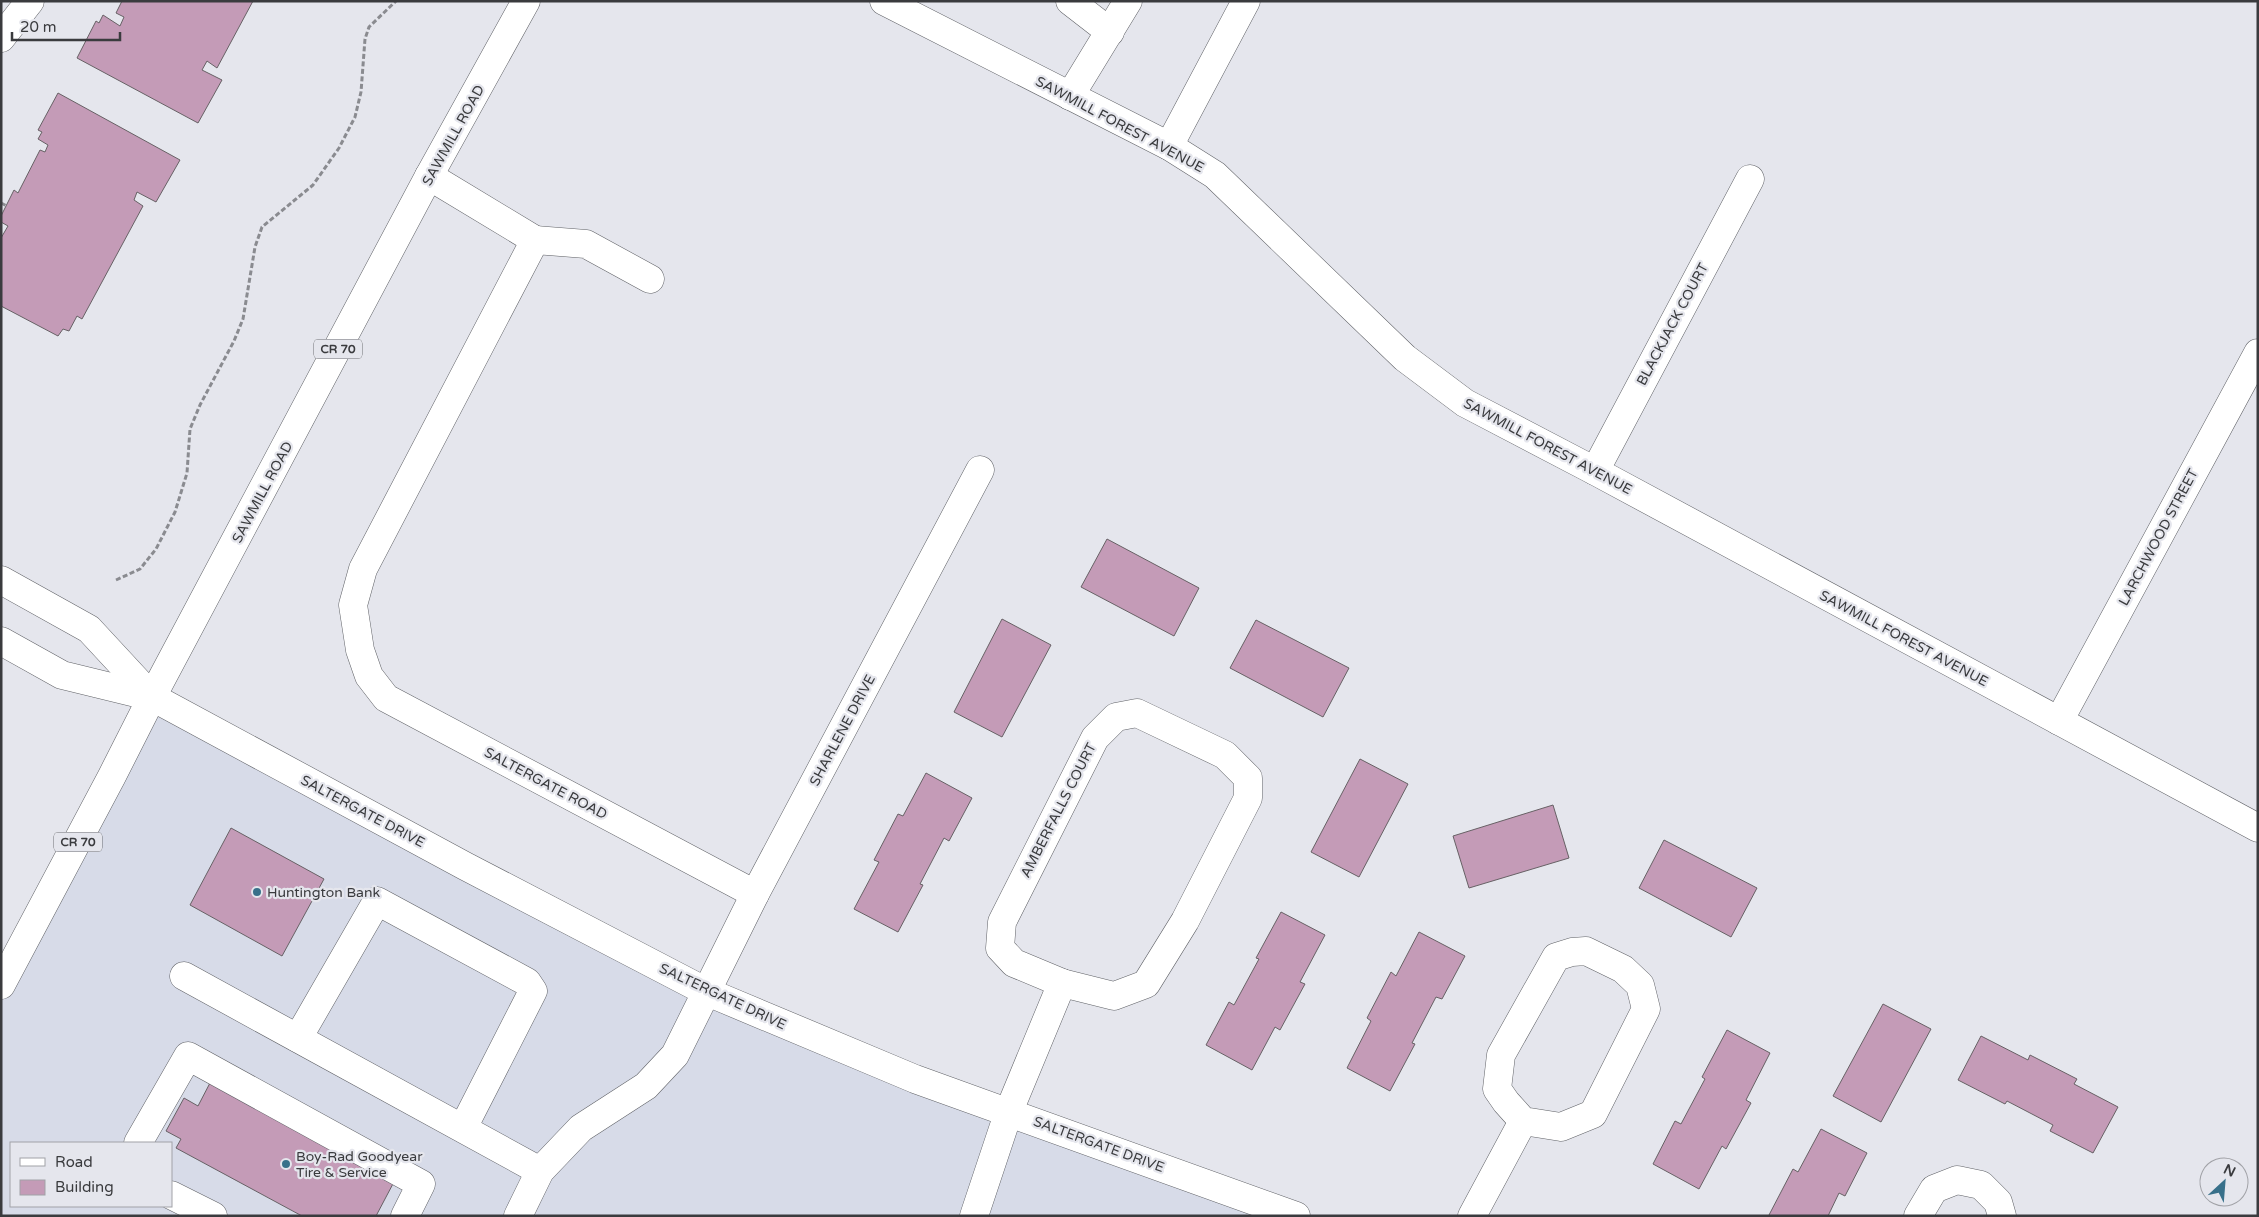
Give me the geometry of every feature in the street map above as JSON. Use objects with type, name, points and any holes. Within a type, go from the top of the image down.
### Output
[{"type":"street","points":[[1,38],[30,1]]},
{"type":"street","name":"SAWMILL ROAD","points":[[1,985],[429,176],[526,1]]},
{"type":"street","name":"SAWMILL FOREST AVENUE","points":[[884,1],[1169,146],[1215,175],[1352,309],[1412,364],[1465,403],[2258,828]]},
{"type":"street","points":[[1070,1],[1110,32]]},
{"type":"street","points":[[1070,96],[1128,1]]},
{"type":"street","points":[[1169,146],[1246,1]]},
{"type":"street","points":[[429,176],[535,240],[586,244],[650,279]]},
{"type":"street","name":"BLACKJACK COURT","points":[[1595,471],[1750,178]]},
{"type":"street","name":"SALTERGATE ROAD","points":[[535,240],[363,569],[353,605],[360,650],[368,676],[386,698],[755,894]]},
{"type":"street","name":"LARCHWOOD STREET","points":[[2059,721],[2258,353]]},
{"type":"street","name":"SHARLENE DRIVE","points":[[518,1216],[540,1171],[581,1128],[646,1086],[675,1055],[705,991],[755,894],[980,470]]},
{"type":"street","points":[[1,580],[89,630],[152,697]]},
{"type":"street","points":[[1,641],[62,675],[152,697]]},
{"type":"street","name":"SALTERGATE DRIVE","points":[[152,697],[465,866],[705,991],[915,1078],[1296,1216]]},
{"type":"street","name":"AMBERFALLS COURT","points":[[1137,713],[1225,755],[1248,778],[1248,798],[1185,921],[1146,984],[1114,996],[1062,983],[1014,962],[1000,948],[1002,922],[1095,738],[1116,717],[1137,713]]},
{"type":"street","points":[[298,1038],[377,901],[502,968],[527,982],[533,991],[463,1128]]},
{"type":"street","points":[[1586,951],[1623,969],[1640,985],[1646,1009],[1593,1114],[1561,1127],[1523,1121],[1497,1089],[1501,1055],[1556,957],[1572,952],[1586,951]]},
{"type":"street","points":[[184,976],[540,1171]]},
{"type":"street","points":[[974,1216],[1009,1111],[1062,983]]},
{"type":"street","points":[[139,1142],[188,1056],[420,1184],[405,1216]]},
{"type":"street","points":[[1472,1216],[1523,1121]]},
{"type":"street","points":[[1918,1216],[1934,1189],[1957,1180],[1981,1185],[1998,1202],[2002,1216]]},
{"type":"street","points":[[172,1196],[213,1216]]},
{"type":"path","points":[[116,580],[140,569],[156,549],[175,512],[187,473],[190,429],[243,319],[255,247],[262,227],[313,185],[340,148],[356,117],[369,27],[396,1]]},
{"type":"path","points":[[1,203],[7,206]]},
{"type":"shaded area","points":[[152,697],[705,991],[1296,1216],[1,1216],[1,985]]},
{"type":"building","points":[[122,1],[253,1],[217,68],[207,61],[202,70],[222,80],[198,123],[77,58],[96,21],[99,23],[103,15],[120,26],[124,17],[116,13]]},
{"type":"building","points":[[58,93],[180,160],[156,202],[137,192],[134,200],[143,206],[82,319],[77,316],[69,331],[63,329],[58,336],[1,306],[1,238],[8,226],[1,222],[1,216],[14,190],[18,193],[40,150],[45,152],[48,145],[38,139],[42,132],[38,130]]},
{"type":"building","points":[[1107,539],[1199,588],[1174,636],[1081,587]]},
{"type":"building","points":[[1002,619],[1051,645],[1002,737],[954,712]]},
{"type":"building","points":[[1256,620],[1349,668],[1323,717],[1230,668]]},
{"type":"building","points":[[1360,759],[1408,784],[1359,877],[1311,852]]},
{"type":"building","points":[[926,773],[972,798],[949,841],[944,838],[920,884],[923,885],[898,932],[854,909],[879,862],[874,860],[898,814],[903,816]]},
{"type":"building","points":[[1553,805],[1569,858],[1469,888],[1453,836]]},
{"type":"building","name":"Huntington Bank","points":[[231,828],[324,879],[282,956],[190,905]]},
{"type":"building","points":[[1664,840],[1757,888],[1731,937],[1639,888]]},
{"type":"building","points":[[1281,912],[1325,935],[1300,982],[1305,984],[1280,1030],[1275,1027],[1252,1070],[1206,1045],[1229,1002],[1234,1005],[1259,959],[1256,958]]},
{"type":"building","points":[[1419,932],[1465,956],[1442,999],[1436,997],[1412,1043],[1415,1044],[1390,1091],[1347,1068],[1371,1021],[1367,1018],[1391,972],[1396,976]]},
{"type":"building","points":[[1883,1004],[1931,1029],[1881,1122],[1833,1096]]},
{"type":"building","points":[[1727,1030],[1770,1053],[1746,1100],[1751,1103],[1726,1149],[1722,1146],[1699,1189],[1653,1164],[1675,1121],[1681,1124],[1705,1079],[1702,1077]]},
{"type":"building","points":[[1981,1036],[2028,1060],[2030,1055],[2077,1079],[2074,1084],[2118,1107],[2093,1153],[2050,1131],[2053,1125],[2007,1101],[2005,1104],[1958,1080]]},
{"type":"building","name":"Boy-Rad Goodyear Tire & Service","points":[[211,1081],[395,1180],[376,1216],[302,1216],[176,1148],[181,1139],[166,1131],[184,1098],[198,1106]]},
{"type":"building","points":[[1821,1129],[1867,1153],[1845,1196],[1839,1193],[1828,1216],[1769,1215],[1793,1169],[1798,1172]]},
{"type":"place","name":"Huntington Bank","points":[[257,892]]},
{"type":"place","name":"Boy-Rad Goodyear Tire & Service","points":[[286,1164]]}]
